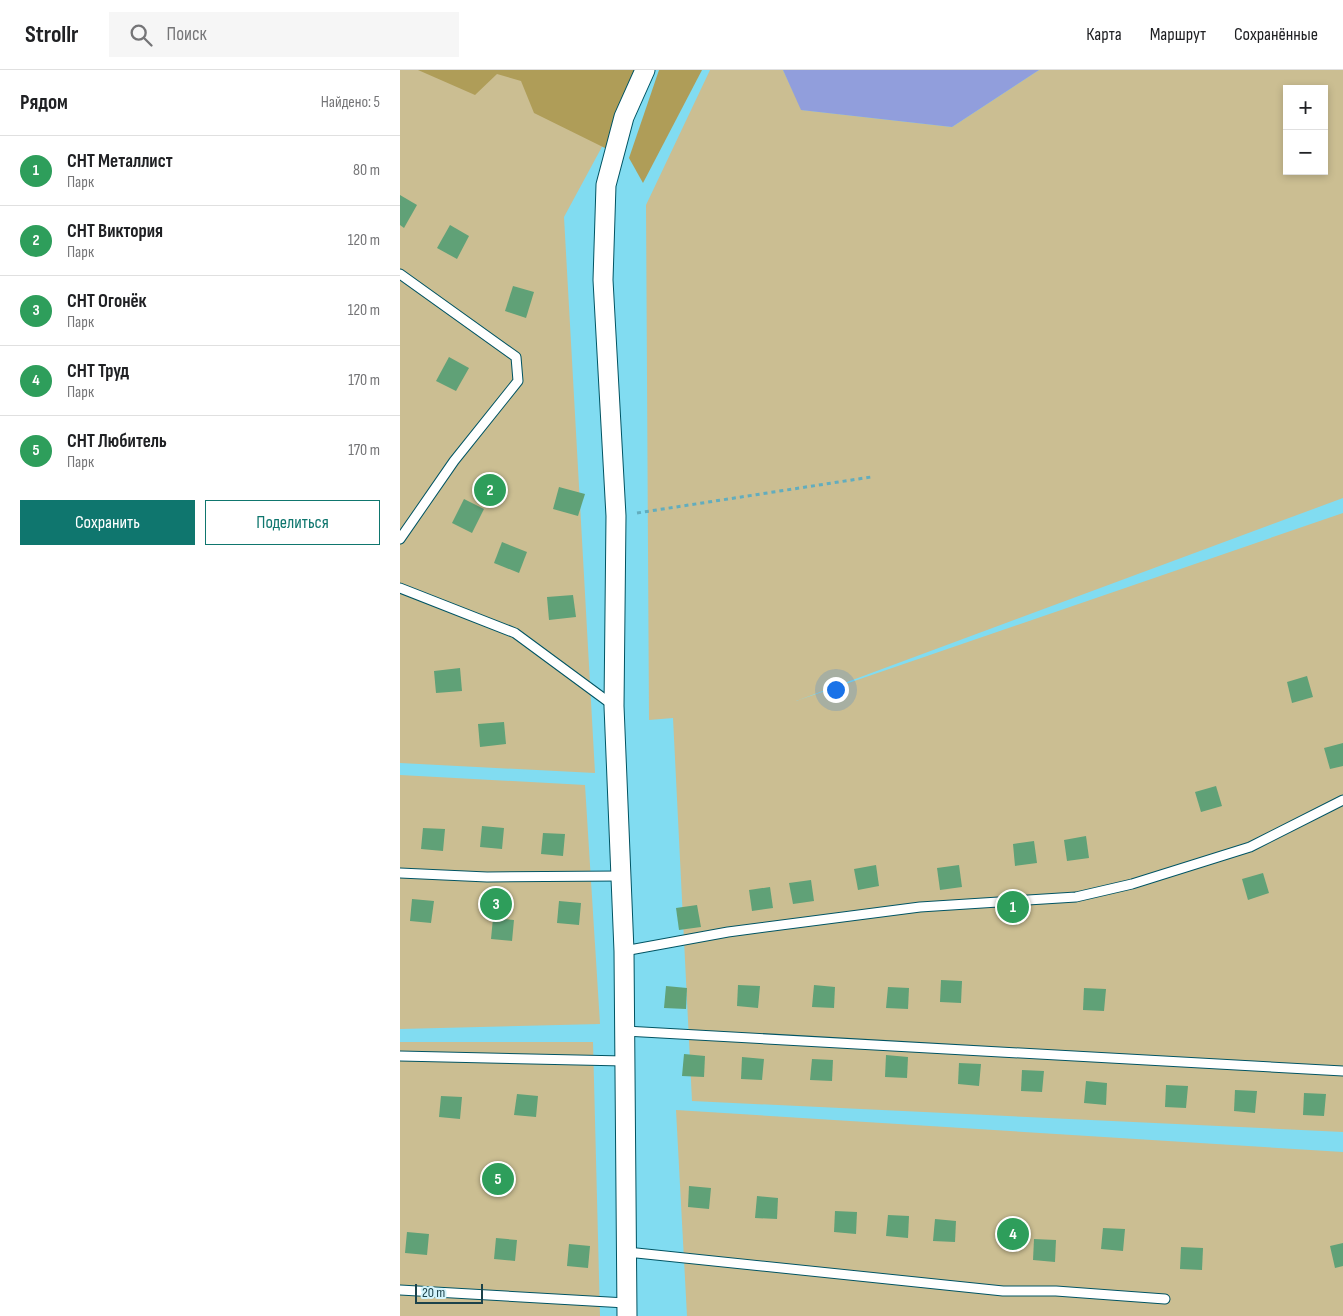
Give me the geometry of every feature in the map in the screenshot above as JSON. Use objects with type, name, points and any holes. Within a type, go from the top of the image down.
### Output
[{"type":"street","points":[[626,1309],[624,952],[614,706],[616,516],[603,280],[606,185],[624,117],[645,70]]},
{"type":"lane","points":[[400,274],[516,357],[518,381],[454,461],[400,539]]},
{"type":"lane","points":[[400,588],[515,633],[614,706]]},
{"type":"lane","points":[[624,952],[728,932],[920,907],[1076,897],[1132,884],[1250,847],[1343,800]]},
{"type":"lane","points":[[400,873],[487,876],[620,876]]},
{"type":"lane","points":[[625,1031],[1343,1071]]},
{"type":"lane","points":[[400,1056],[624,1061]]},
{"type":"lane","points":[[626,1252],[1002,1290],[1056,1291],[1165,1299]]},
{"type":"lane","points":[[400,1290],[626,1309]]},
{"type":"path","points":[[616,516],[870,476]]},
{"type":"shaded area","points":[[400,70],[629,70],[630,95],[564,217],[595,773],[400,763]]},
{"type":"shaded area","points":[[418,70],[637,70],[609,150],[534,113],[521,81],[497,74],[475,95]]},
{"type":"shaded area","points":[[659,70],[702,70],[643,183],[629,158]]},
{"type":"shaded area","points":[[710,70],[783,70],[802,110],[952,127],[1039,70],[1343,70],[1343,498],[796,701],[1343,513],[1343,1132],[692,1101],[673,718],[649,720],[646,205]]},
{"type":"shaded area","points":[[400,775],[585,785],[600,1024],[400,1029]]},
{"type":"shaded area","points":[[400,1042],[593,1042],[600,1316],[400,1316]]},
{"type":"shaded area","points":[[676,1110],[1343,1152],[1343,1316],[687,1316]]},
{"type":"water","points":[[783,70],[1039,70],[952,127],[801,110]]},
{"type":"building","points":[[400,195],[417,205],[404,228],[400,225]]},
{"type":"building","points":[[450,225],[469,236],[457,259],[437,248]]},
{"type":"building","points":[[513,286],[534,292],[526,318],[505,311]]},
{"type":"building","points":[[449,357],[469,368],[456,391],[436,381]]},
{"type":"building","points":[[559,487],[585,494],[578,516],[553,509]]},
{"type":"building","points":[[464,499],[484,509],[472,533],[452,523]]},
{"type":"building","points":[[502,542],[527,552],[519,573],[494,563]]},
{"type":"building","points":[[573,595],[576,617],[549,620],[547,597]]},
{"type":"building","points":[[460,668],[462,691],[436,693],[434,671]]},
{"type":"building","points":[[1307,676],[1313,697],[1292,703],[1287,682]]},
{"type":"building","points":[[504,722],[506,744],[480,747],[478,724]]},
{"type":"building","points":[[1343,743],[1343,766],[1330,769],[1324,748]]},
{"type":"building","points":[[1216,786],[1222,806],[1201,812],[1195,792]]},
{"type":"building","points":[[482,826],[504,828],[502,849],[480,847]]},
{"type":"building","points":[[423,828],[445,829],[443,851],[421,849]]},
{"type":"building","points":[[543,833],[565,834],[563,856],[541,854]]},
{"type":"building","points":[[1086,836],[1089,858],[1067,861],[1064,840]]},
{"type":"building","points":[[1034,841],[1037,863],[1015,866],[1013,844]]},
{"type":"building","points":[[876,865],[879,886],[858,890],[854,869]]},
{"type":"building","points":[[959,865],[962,887],[940,890],[937,868]]},
{"type":"building","points":[[1263,873],[1269,893],[1248,900],[1242,879]]},
{"type":"building","points":[[811,880],[814,901],[793,904],[789,883]]},
{"type":"building","points":[[770,887],[773,908],[752,911],[749,890]]},
{"type":"building","points":[[412,899],[434,901],[431,923],[410,921]]},
{"type":"building","points":[[559,901],[581,903],[579,925],[557,923]]},
{"type":"building","points":[[697,905],[701,927],[679,930],[676,908]]},
{"type":"building","points":[[493,918],[514,920],[512,941],[491,939]]},
{"type":"building","points":[[941,980],[962,981],[961,1003],[940,1002]]},
{"type":"building","points":[[738,985],[760,986],[758,1008],[737,1006]]},
{"type":"building","points":[[814,985],[835,987],[834,1008],[812,1007]]},
{"type":"building","points":[[666,986],[687,988],[686,1009],[664,1008]]},
{"type":"building","points":[[888,987],[909,988],[908,1009],[886,1008]]},
{"type":"building","points":[[1084,988],[1106,989],[1104,1011],[1083,1010]]},
{"type":"building","points":[[684,1054],[705,1056],[704,1077],[682,1076]]},
{"type":"building","points":[[886,1055],[908,1057],[907,1078],[885,1077]]},
{"type":"building","points":[[742,1057],[764,1059],[762,1080],[741,1079]]},
{"type":"building","points":[[812,1059],[833,1060],[832,1081],[810,1080]]},
{"type":"building","points":[[959,1063],[981,1064],[979,1086],[958,1084]]},
{"type":"building","points":[[1022,1070],[1044,1071],[1042,1092],[1021,1091]]},
{"type":"building","points":[[1086,1081],[1107,1083],[1106,1105],[1084,1103]]},
{"type":"building","points":[[1166,1085],[1188,1086],[1186,1108],[1165,1107]]},
{"type":"building","points":[[1235,1090],[1257,1091],[1255,1113],[1234,1111]]},
{"type":"building","points":[[1304,1093],[1326,1094],[1324,1116],[1303,1115]]},
{"type":"building","points":[[517,1094],[538,1096],[536,1117],[514,1115]]},
{"type":"building","points":[[441,1096],[462,1097],[460,1119],[439,1117]]},
{"type":"building","points":[[689,1186],[711,1188],[709,1209],[688,1207]]},
{"type":"building","points":[[757,1196],[778,1198],[777,1219],[755,1218]]},
{"type":"building","points":[[835,1211],[857,1212],[856,1234],[834,1232]]},
{"type":"building","points":[[888,1215],[909,1216],[908,1238],[886,1236]]},
{"type":"building","points":[[935,1219],[956,1221],[955,1242],[933,1241]]},
{"type":"building","points":[[1103,1228],[1125,1229],[1123,1251],[1101,1249]]},
{"type":"building","points":[[407,1232],[429,1234],[427,1255],[405,1253]]},
{"type":"building","points":[[496,1238],[517,1240],[515,1261],[494,1259]]},
{"type":"building","points":[[1034,1239],[1056,1240],[1055,1262],[1033,1260]]},
{"type":"building","points":[[1343,1243],[1343,1266],[1335,1268],[1330,1246]]},
{"type":"building","points":[[569,1244],[590,1246],[588,1268],[567,1266]]},
{"type":"building","points":[[1181,1247],[1203,1248],[1202,1270],[1180,1269]]},
{"type":"place","name":"СНТ Виктория","points":[[490,490]]},
{"type":"place","name":"СНТ Огонёк","points":[[496,904]]},
{"type":"place","name":"СНТ Металлист","points":[[1013,907]]},
{"type":"place","name":"СНТ Любитель","points":[[498,1179]]},
{"type":"place","name":"СНТ Труд","points":[[1013,1234]]}]
